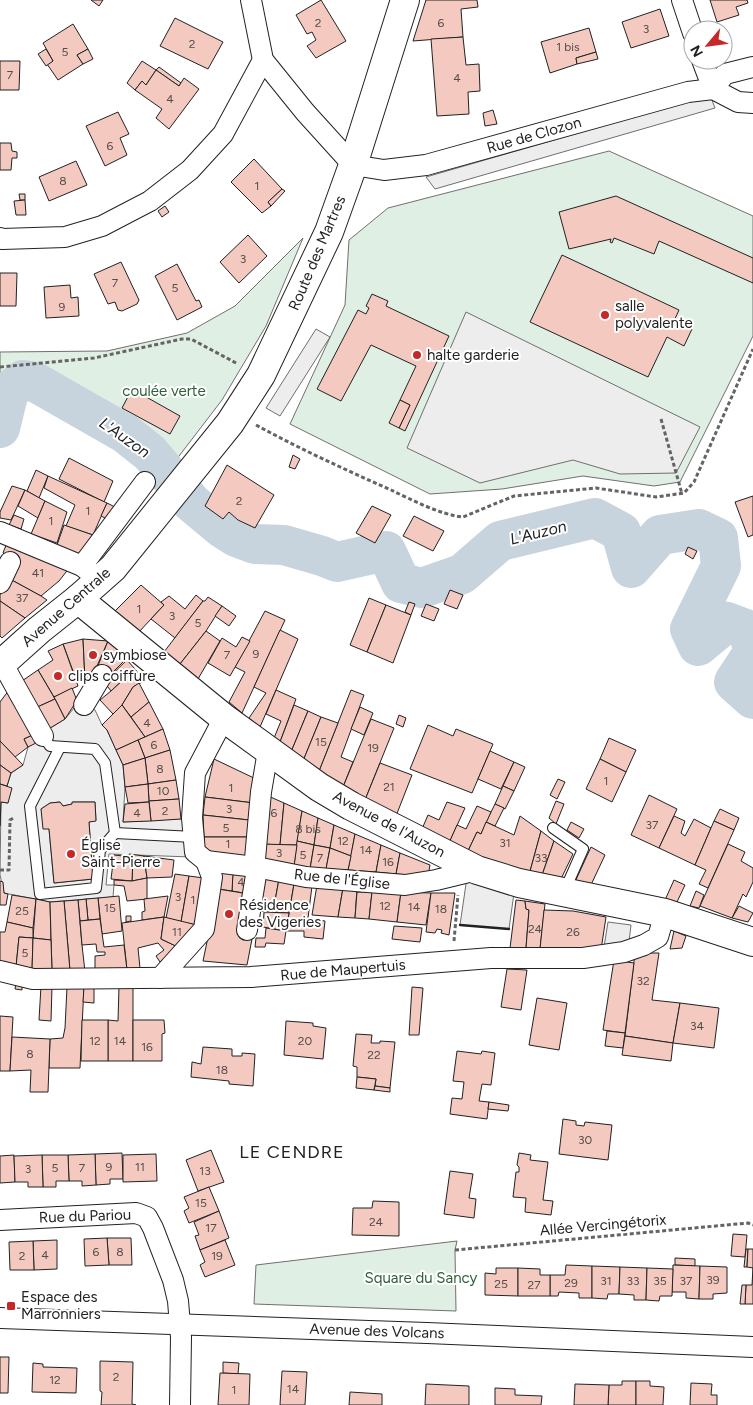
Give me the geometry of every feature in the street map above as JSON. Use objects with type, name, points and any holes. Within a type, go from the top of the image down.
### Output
[{"type":"main road","name":"Route des Martres","points":[[174,492],[230,423],[261,375],[325,242],[353,165],[405,0]]},
{"type":"main road","name":"Avenue Centrale","points":[[1,663],[78,599],[91,573],[113,568],[174,492]]},
{"type":"main road","name":"Avenue de l'Auzon","points":[[78,599],[224,718],[319,787],[468,872],[665,913],[753,942]]},
{"type":"street","points":[[251,0],[262,60],[305,112],[353,165]]},
{"type":"street","points":[[682,0],[689,20]]},
{"type":"street","points":[[0,238],[65,237],[102,226],[150,201],[190,170],[223,134],[262,60]]},
{"type":"street","points":[[713,89],[725,74],[753,67]]},
{"type":"street","points":[[706,70],[713,89],[738,102],[753,102]]},
{"type":"street","name":"Rue de Clozon","points":[[353,165],[384,170],[426,165],[688,92],[713,89]]},
{"type":"street","points":[[0,532],[91,573],[145,482]]},
{"type":"street","points":[[0,583],[10,562]]},
{"type":"street","points":[[1,663],[52,741]]},
{"type":"street","points":[[84,705],[102,675]]},
{"type":"street","points":[[160,978],[204,929],[212,877],[206,861],[195,852],[192,818],[195,773],[224,718]]},
{"type":"street","points":[[247,930],[256,875],[261,792],[268,751]]},
{"type":"street","name":"Rue de l'Église","points":[[206,861],[256,867],[306,877],[406,886],[468,872]]},
{"type":"street","name":"Rue de Maupertuis","points":[[0,971],[33,980],[251,977],[491,958],[584,958],[608,955],[644,945],[658,936],[665,913]]},
{"type":"street","name":"Rue du Pariou","points":[[0,1220],[136,1213],[147,1217],[154,1228],[173,1280],[178,1302],[181,1337],[180,1405]]},
{"type":"street","name":"Avenue des Volcans","points":[[0,1318],[180,1323],[753,1347]]},
{"type":"lane","points":[[52,741],[95,749],[105,763],[115,833],[100,850],[96,888],[40,894],[30,806],[52,741]]},
{"type":"lane","points":[[553,828],[584,849],[563,892]]},
{"type":"lane","points":[[115,833],[194,837]]},
{"type":"path","points":[[0,366],[94,358],[182,339],[191,339],[239,365],[234,387],[244,396],[246,408],[256,416],[252,422],[307,452],[408,498],[454,516],[463,517],[514,496],[596,488],[656,496],[684,493],[694,482],[753,349]]},
{"type":"path","points":[[661,419],[682,494]]},
{"type":"path","points":[[0,870],[9,870],[10,820],[30,806]]},
{"type":"path","points":[[452,961],[468,872]]},
{"type":"path","name":"Allée Vercingétorix","points":[[455,1250],[753,1224]]},
{"type":"green space","points":[[609,151],[753,216],[753,336],[680,482],[654,486],[583,476],[502,489],[430,494],[290,424],[345,305],[349,240],[388,208]]},
{"type":"green space","name":"coulée verte","points":[[303,238],[266,326],[222,400],[176,460],[62,387],[23,380],[9,391],[0,428],[0,352],[107,351],[187,333],[235,306]]},
{"type":"green space","name":"Square du Sancy","points":[[457,1241],[455,1250],[456,1311],[254,1304],[256,1265]]},
{"type":"shaded area","points":[[710,95],[715,108],[435,189],[426,177]]},
{"type":"shaded area","points":[[466,312],[700,427],[676,473],[620,474],[573,460],[480,483],[407,448]]},
{"type":"shaded area","points":[[316,329],[330,337],[280,416],[266,408]]},
{"type":"shaded area","points":[[78,703],[95,710],[102,725],[107,730],[123,765],[125,787],[123,822],[192,818],[191,857],[109,854],[106,885],[114,885],[113,897],[50,902],[4,893],[0,875],[1,802],[8,803],[7,786],[11,773],[23,765],[28,747],[47,730],[65,719]],"holes":[[[60,802],[63,806],[73,802],[95,802],[96,820],[89,822],[93,879],[54,883],[49,829],[41,809],[50,803]]]},
{"type":"shaded area","points":[[467,877],[514,893],[509,929],[460,925]]},
{"type":"shaded area","points":[[608,922],[631,925],[629,942],[604,947]]},
{"type":"building","points":[[91,0],[103,0],[99,6]]},
{"type":"building","points":[[321,0],[346,41],[316,58],[307,46],[316,40],[312,32],[307,34],[296,15]]},
{"type":"building","points":[[426,0],[477,0],[478,7],[461,9],[463,37],[413,41]]},
{"type":"building","points":[[710,0],[747,0],[748,3],[736,7],[739,15],[716,20]]},
{"type":"building","points":[[660,9],[669,36],[631,48],[622,22]]},
{"type":"building","points":[[175,18],[223,42],[208,69],[160,46]]},
{"type":"building","points":[[73,24],[88,49],[77,55],[83,64],[58,80],[47,64],[53,61],[43,43]]},
{"type":"building","points":[[589,28],[596,52],[576,58],[577,64],[550,73],[541,42]]},
{"type":"building","points":[[463,37],[466,65],[479,64],[480,91],[468,92],[469,114],[437,116],[431,39]]},
{"type":"building","points":[[46,49],[53,61],[46,66],[38,54]]},
{"type":"building","points":[[88,49],[93,59],[83,64],[77,55]]},
{"type":"building","points":[[596,52],[598,59],[577,64],[576,58]]},
{"type":"building","points":[[0,61],[20,61],[19,90],[0,90]]},
{"type":"building","points":[[142,61],[156,70],[146,85],[142,81],[135,90],[127,83]]},
{"type":"building","points":[[159,67],[181,83],[179,86],[156,70]]},
{"type":"building","points":[[156,70],[179,86],[184,78],[199,89],[169,129],[156,118],[162,109],[135,90],[142,81],[146,85]]},
{"type":"building","points":[[493,110],[497,124],[485,126],[483,113]]},
{"type":"building","points":[[118,112],[129,134],[120,138],[127,155],[105,166],[86,126]]},
{"type":"building","points":[[0,143],[11,143],[12,151],[17,152],[17,158],[12,158],[11,170],[0,170]]},
{"type":"building","points":[[254,159],[282,189],[268,202],[271,206],[262,213],[231,182]]},
{"type":"building","points":[[76,161],[87,185],[49,201],[39,177]]},
{"type":"building","points":[[282,189],[285,191],[271,206],[268,202]]},
{"type":"building","points":[[19,194],[25,194],[25,200],[20,200]]},
{"type":"building","points":[[616,196],[753,258],[753,283],[659,241],[654,254],[614,238],[612,243],[610,242],[611,239],[569,249],[559,212]]},
{"type":"building","points":[[25,200],[26,215],[16,215],[14,201]]},
{"type":"building","points":[[165,206],[169,212],[162,217],[158,211]]},
{"type":"building","points":[[248,235],[267,256],[239,283],[220,262]]},
{"type":"building","name":"salle polyvalente","points":[[562,255],[679,310],[674,321],[692,329],[684,346],[667,337],[648,377],[530,322]]},
{"type":"building","points":[[121,262],[139,300],[137,304],[122,311],[118,310],[115,302],[108,304],[94,274]]},
{"type":"building","points":[[177,264],[196,301],[199,300],[202,307],[177,320],[155,276]]},
{"type":"building","points":[[0,273],[17,273],[16,306],[0,306]]},
{"type":"building","points":[[70,285],[71,298],[78,297],[79,316],[46,318],[44,287]]},
{"type":"building","name":"halte garderie","points":[[372,294],[388,301],[386,306],[449,336],[405,431],[399,428],[410,405],[400,400],[416,366],[371,345],[341,401],[317,389],[358,310],[366,314],[369,308],[366,306]]},
{"type":"building","points":[[132,389],[180,416],[170,434],[122,408]]},
{"type":"building","points":[[400,400],[410,405],[399,428],[389,423]]},
{"type":"building","points":[[293,455],[300,459],[295,469],[289,467]]},
{"type":"building","points":[[69,458],[113,481],[104,502],[59,479]]},
{"type":"building","points":[[227,465],[274,495],[255,528],[238,520],[229,512],[223,519],[205,506]]},
{"type":"building","points":[[36,470],[48,476],[39,498],[27,491]]},
{"type":"building","points":[[48,476],[107,503],[93,535],[66,526],[75,505],[44,488]]},
{"type":"building","points":[[12,486],[25,490],[11,520],[0,518],[0,512]]},
{"type":"building","points":[[25,490],[45,501],[38,518],[18,506]]},
{"type":"building","points":[[753,496],[753,535],[748,537],[735,502]]},
{"type":"building","points":[[45,501],[67,512],[57,543],[31,534]]},
{"type":"building","points":[[107,503],[117,508],[107,519],[101,516]]},
{"type":"building","points":[[372,506],[391,515],[375,543],[356,533]]},
{"type":"building","points":[[14,515],[24,519],[21,529],[9,525]]},
{"type":"building","points":[[414,516],[444,531],[433,551],[403,536]]},
{"type":"building","points":[[64,525],[93,535],[79,556],[57,545]]},
{"type":"building","points":[[8,540],[70,567],[59,581],[41,596],[8,578],[6,556],[3,553]]},
{"type":"building","points":[[688,547],[697,551],[693,559],[685,554]]},
{"type":"building","points":[[8,578],[47,600],[25,618],[0,601],[0,595]]},
{"type":"building","points":[[141,585],[164,605],[138,633],[113,613]]},
{"type":"building","points":[[450,590],[463,595],[457,609],[444,604]]},
{"type":"building","points":[[196,595],[203,601],[175,638],[151,619],[164,605],[161,602],[169,596],[185,609]]},
{"type":"building","points":[[208,597],[222,606],[206,631],[180,664],[164,652]]},
{"type":"building","points":[[369,598],[386,605],[367,652],[350,645]]},
{"type":"building","points":[[0,601],[25,618],[2,638],[0,636]]},
{"type":"building","points":[[409,602],[415,604],[411,615],[405,612]]},
{"type":"building","points":[[426,604],[439,609],[434,621],[421,616]]},
{"type":"building","points":[[386,605],[411,615],[393,663],[367,652]]},
{"type":"building","points":[[222,606],[236,616],[229,626],[215,616]]},
{"type":"building","points":[[265,611],[285,620],[242,713],[229,702],[245,672],[235,667]]},
{"type":"building","points":[[280,630],[298,639],[260,727],[249,718],[266,693],[254,687]]},
{"type":"building","points":[[206,631],[220,641],[198,679],[180,664]]},
{"type":"building","points":[[242,637],[250,641],[230,676],[208,663],[222,638],[236,647]]},
{"type":"building","points":[[83,639],[85,680],[77,682],[63,644]]},
{"type":"building","name":"symbiose","points":[[83,639],[108,641],[90,682],[85,680]]},
{"type":"building","points":[[108,641],[129,656],[110,675],[97,668]]},
{"type":"building","name":"clips coiffure","points":[[63,644],[78,686],[54,697],[38,670],[53,660],[48,651]]},
{"type":"building","points":[[127,660],[135,669],[111,691],[104,682]]},
{"type":"building","points":[[135,669],[144,681],[133,687],[122,705],[113,714],[100,700]]},
{"type":"building","points":[[38,670],[55,699],[33,709],[19,683]]},
{"type":"building","points":[[139,683],[149,702],[131,717],[122,705],[133,687]]},
{"type":"building","points":[[72,688],[78,703],[74,705],[65,719],[54,697]]},
{"type":"building","points":[[9,690],[37,733],[24,739],[28,747],[15,757],[0,741],[0,702]]},
{"type":"building","points":[[276,690],[296,699],[280,742],[274,738],[281,721],[266,714]]},
{"type":"building","points":[[351,690],[364,695],[341,757],[353,762],[343,787],[319,771]]},
{"type":"building","points":[[55,699],[65,719],[47,730],[33,709]]},
{"type":"building","points":[[149,702],[163,729],[145,737],[131,717]]},
{"type":"building","points":[[122,705],[145,737],[116,750],[107,730],[102,725]]},
{"type":"building","points":[[294,705],[308,711],[291,752],[280,742]]},
{"type":"building","points":[[360,707],[373,713],[364,735],[351,729]]},
{"type":"building","points":[[308,711],[321,717],[303,761],[291,752]]},
{"type":"building","points":[[399,715],[406,718],[403,727],[396,724]]},
{"type":"building","points":[[321,717],[338,723],[319,771],[303,761]]},
{"type":"building","points":[[371,719],[394,728],[365,800],[343,787]]},
{"type":"building","points":[[428,725],[453,736],[456,729],[493,744],[472,793],[410,769]]},
{"type":"building","points":[[163,729],[170,750],[145,758],[138,740]]},
{"type":"building","points":[[37,733],[40,741],[28,747],[24,739]]},
{"type":"building","points":[[609,738],[636,750],[626,772],[600,759]]},
{"type":"building","points":[[138,740],[145,758],[123,765],[116,750]]},
{"type":"building","points":[[0,741],[23,765],[11,773],[0,765]]},
{"type":"building","points":[[170,750],[176,780],[148,784],[145,758]]},
{"type":"building","points":[[490,751],[514,762],[501,789],[478,779]]},
{"type":"building","points":[[145,758],[148,784],[125,787],[123,765]]},
{"type":"building","points":[[214,759],[256,779],[254,803],[205,797]]},
{"type":"building","points":[[600,759],[626,772],[612,802],[586,789]]},
{"type":"building","points":[[514,762],[525,767],[514,791],[503,786]]},
{"type":"building","points":[[380,763],[412,775],[396,816],[365,800]]},
{"type":"building","points":[[0,765],[11,773],[7,786],[0,784]]},
{"type":"building","points":[[558,779],[565,782],[557,799],[550,795]]},
{"type":"building","points":[[176,780],[179,799],[149,801],[148,784]]},
{"type":"building","points":[[0,784],[12,788],[8,803],[1,802],[0,826]]},
{"type":"building","points":[[148,784],[149,802],[128,803],[125,787]]},
{"type":"building","points":[[503,786],[514,791],[505,809],[495,804]]},
{"type":"building","points":[[266,795],[284,803],[280,845],[262,844]]},
{"type":"building","points":[[649,795],[677,809],[659,848],[631,835]]},
{"type":"building","points":[[205,797],[254,803],[249,820],[203,815]]},
{"type":"building","points":[[179,799],[181,819],[151,821],[149,801]]},
{"type":"building","points":[[556,801],[564,804],[556,824],[549,818]]},
{"type":"building","name":"Église Saint-Pierre","points":[[60,802],[63,806],[72,804],[72,802],[95,802],[96,821],[89,822],[93,879],[54,883],[49,829],[43,829],[41,809],[50,803]]},
{"type":"building","points":[[149,802],[151,821],[123,822],[125,804]]},
{"type":"building","points":[[447,802],[465,808],[449,843],[422,829],[428,815],[439,820]]},
{"type":"building","points":[[284,803],[302,811],[297,845],[280,845]]},
{"type":"building","points":[[495,804],[504,808],[495,826],[486,822]]},
{"type":"building","points":[[477,806],[491,812],[481,834],[477,832],[468,851],[449,843],[457,825],[466,829]]},
{"type":"building","points":[[720,809],[739,818],[734,830],[714,821]]},
{"type":"building","points":[[302,811],[318,818],[314,845],[297,841]]},
{"type":"building","points":[[203,815],[249,820],[249,837],[204,837]]},
{"type":"building","points":[[520,816],[541,831],[529,875],[505,870],[468,851],[477,832],[481,834],[486,822],[514,835]]},
{"type":"building","points":[[674,816],[685,821],[681,833],[685,836],[694,819],[711,828],[695,865],[659,848]]},
{"type":"building","points":[[318,818],[334,825],[330,848],[314,845]]},
{"type":"building","points":[[714,821],[734,830],[708,888],[699,884],[706,870],[695,865]]},
{"type":"building","points":[[571,822],[584,829],[579,838],[567,830]]},
{"type":"building","points":[[334,825],[355,834],[351,856],[330,848]]},
{"type":"building","points":[[541,831],[554,841],[541,878],[529,875]]},
{"type":"building","points":[[355,834],[381,845],[376,872],[348,870]]},
{"type":"building","points":[[204,837],[252,837],[249,859],[205,852]]},
{"type":"building","points":[[297,841],[314,845],[310,869],[294,866]]},
{"type":"building","points":[[554,841],[573,854],[559,883],[541,878]]},
{"type":"building","points":[[262,844],[297,845],[294,866],[261,861]]},
{"type":"building","points":[[728,844],[745,852],[741,861],[753,868],[753,882],[746,897],[743,894],[732,918],[700,906]]},
{"type":"building","points":[[314,845],[330,848],[326,869],[310,869]]},
{"type":"building","points":[[381,845],[400,853],[396,874],[376,872]]},
{"type":"building","points":[[591,847],[605,855],[590,887],[574,884]]},
{"type":"building","points":[[330,848],[351,856],[348,870],[326,869]]},
{"type":"building","points":[[400,853],[430,865],[428,876],[396,874]]},
{"type":"building","points":[[129,854],[144,856],[147,878],[132,881],[133,857],[129,856]]},
{"type":"building","points":[[114,855],[133,857],[132,881],[111,879]]},
{"type":"building","points":[[144,856],[174,860],[172,877],[147,878]]},
{"type":"building","points":[[233,870],[251,872],[249,894],[232,891]]},
{"type":"building","points":[[222,871],[233,873],[232,891],[218,889]]},
{"type":"building","points":[[175,874],[189,876],[181,922],[166,918]]},
{"type":"building","points":[[189,876],[204,878],[197,925],[181,922]]},
{"type":"building","points":[[263,876],[279,879],[273,912],[257,911]]},
{"type":"building","points":[[147,878],[147,899],[127,901],[124,886],[114,885],[114,880],[132,881]]},
{"type":"building","points":[[279,879],[294,884],[289,913],[273,912]]},
{"type":"building","points":[[674,880],[685,885],[677,902],[665,900]]},
{"type":"building","points":[[0,881],[3,882],[4,893],[8,894],[6,905],[0,905]]},
{"type":"building","points":[[294,884],[312,886],[308,918],[325,921],[323,939],[304,937],[304,931],[286,931]]},
{"type":"building","points":[[317,885],[343,888],[338,917],[312,915]]},
{"type":"building","points":[[343,888],[357,889],[355,918],[338,917]]},
{"type":"building","name":"Résidence des Vigeries","points":[[218,889],[249,894],[242,935],[252,939],[247,965],[203,961]]},
{"type":"building","points":[[696,891],[704,895],[699,908],[690,906]]},
{"type":"building","points":[[357,892],[372,892],[369,919],[355,918]]},
{"type":"building","points":[[372,892],[401,892],[397,922],[369,919]]},
{"type":"building","points":[[401,892],[431,893],[426,925],[397,922]]},
{"type":"building","points":[[431,893],[455,893],[449,935],[441,933],[442,930],[437,929],[435,933],[426,932]]},
{"type":"building","points":[[12,895],[36,899],[33,928],[7,922]]},
{"type":"building","points":[[119,896],[122,931],[102,934],[98,898]]},
{"type":"building","points":[[168,896],[164,917],[142,920],[142,912],[145,911],[144,899]]},
{"type":"building","points":[[98,898],[100,919],[88,920],[86,899]]},
{"type":"building","points":[[36,899],[50,902],[51,940],[33,938]]},
{"type":"building","points":[[86,899],[88,920],[80,921],[78,900]]},
{"type":"building","points":[[78,900],[85,972],[70,971],[64,901]]},
{"type":"building","points":[[516,900],[525,901],[526,909],[529,910],[526,948],[510,948]]},
{"type":"building","points":[[64,901],[70,971],[52,971],[50,902]]},
{"type":"building","points":[[525,901],[545,904],[540,949],[526,948],[529,910],[526,909]]},
{"type":"building","points":[[739,906],[753,913],[748,922],[732,918]]},
{"type":"building","points":[[544,910],[573,911],[606,917],[601,950],[540,949]]},
{"type":"building","points":[[264,912],[289,913],[286,931],[263,927]]},
{"type":"building","points":[[126,916],[131,916],[131,921],[126,922]]},
{"type":"building","points":[[164,917],[161,939],[180,948],[160,962],[156,956],[164,950],[158,943],[138,948],[140,968],[127,970],[122,923]]},
{"type":"building","points":[[164,917],[197,925],[180,948],[161,939]]},
{"type":"building","points":[[100,919],[104,947],[124,945],[127,970],[95,971],[95,956],[105,955],[105,952],[97,952],[96,944],[82,945],[80,921]]},
{"type":"building","points":[[7,922],[33,928],[33,938],[19,937],[16,967],[0,963],[0,932],[5,932]]},
{"type":"building","points":[[394,926],[422,928],[420,942],[392,939]]},
{"type":"building","points":[[266,928],[286,931],[284,944],[266,943],[265,947],[255,947],[256,938],[265,938]]},
{"type":"building","points":[[674,931],[686,936],[682,948],[670,949]]},
{"type":"building","points":[[19,937],[33,938],[32,971],[16,967]]},
{"type":"building","points":[[33,938],[51,940],[52,971],[32,971]]},
{"type":"building","points":[[635,953],[659,953],[652,1000],[680,1003],[673,1043],[625,1036]]},
{"type":"building","points":[[614,960],[634,963],[625,1033],[603,1030]]},
{"type":"building","points":[[507,969],[527,970],[521,1010],[501,1007]]},
{"type":"building","points":[[16,983],[22,983],[22,990],[15,989]]},
{"type":"building","points":[[41,986],[52,987],[51,1021],[39,1020]]},
{"type":"building","points":[[133,986],[133,1061],[108,1061],[108,1020],[118,1021],[119,987]]},
{"type":"building","points":[[67,987],[84,987],[80,1068],[49,1068],[50,1039],[63,1038]]},
{"type":"building","points":[[84,987],[94,987],[94,1003],[83,1002]]},
{"type":"building","points":[[412,987],[423,988],[419,1035],[409,1035]]},
{"type":"building","points":[[537,998],[567,1003],[559,1050],[529,1045]]},
{"type":"building","points":[[680,1003],[719,1008],[714,1048],[673,1043]]},
{"type":"building","points":[[0,1016],[13,1017],[10,1071],[0,1071]]},
{"type":"building","points":[[82,1020],[108,1020],[108,1061],[81,1061]]},
{"type":"building","points":[[133,1020],[164,1020],[165,1033],[162,1034],[162,1061],[133,1061]]},
{"type":"building","points":[[286,1021],[313,1023],[313,1026],[326,1028],[323,1059],[284,1055]]},
{"type":"building","points":[[607,1031],[625,1033],[623,1048],[605,1046]]},
{"type":"building","points":[[356,1034],[372,1035],[371,1043],[380,1043],[380,1041],[395,1042],[390,1088],[375,1086],[376,1079],[357,1077],[357,1067],[353,1066]]},
{"type":"building","points":[[625,1036],[673,1043],[671,1061],[622,1055]]},
{"type":"building","points":[[12,1037],[50,1039],[48,1092],[30,1092],[31,1070],[10,1071]]},
{"type":"building","points":[[203,1047],[232,1049],[232,1056],[242,1056],[242,1053],[255,1054],[253,1086],[229,1084],[229,1081],[191,1077],[192,1062],[201,1064]]},
{"type":"building","points":[[457,1051],[481,1054],[482,1051],[495,1053],[491,1085],[482,1084],[479,1101],[489,1102],[487,1119],[450,1114],[452,1098],[462,1099],[464,1082],[453,1081]]},
{"type":"building","points":[[357,1077],[376,1079],[374,1090],[356,1088]]},
{"type":"building","points":[[375,1086],[390,1088],[390,1092],[374,1090]]},
{"type":"building","points":[[489,1102],[509,1105],[508,1111],[488,1109]]},
{"type":"building","points":[[563,1119],[576,1121],[576,1125],[584,1126],[585,1122],[612,1125],[608,1160],[559,1154]]},
{"type":"building","points":[[211,1150],[224,1182],[198,1191],[186,1160]]},
{"type":"building","points":[[122,1153],[123,1179],[110,1179],[110,1184],[96,1185],[95,1154]]},
{"type":"building","points":[[519,1153],[531,1155],[530,1160],[548,1162],[543,1200],[553,1201],[551,1215],[525,1212],[526,1198],[513,1197],[516,1172],[519,1172],[517,1165]]},
{"type":"building","points":[[95,1154],[96,1185],[82,1186],[82,1181],[69,1181],[68,1155]]},
{"type":"building","points":[[156,1154],[157,1181],[123,1182],[123,1155]]},
{"type":"building","points":[[14,1155],[15,1182],[0,1183],[0,1156]]},
{"type":"building","points":[[42,1155],[68,1155],[69,1181],[56,1181],[56,1187],[43,1187]]},
{"type":"building","points":[[42,1155],[43,1187],[28,1187],[28,1182],[15,1182],[14,1156]]},
{"type":"building","points":[[450,1171],[473,1174],[469,1198],[476,1199],[474,1218],[444,1214]]},
{"type":"building","points":[[209,1187],[219,1211],[189,1223],[184,1211],[189,1208],[184,1197]]},
{"type":"building","points":[[373,1201],[399,1202],[399,1236],[352,1235],[353,1208],[372,1208]]},
{"type":"building","points":[[219,1211],[229,1238],[200,1250],[195,1236],[199,1235],[194,1222]]},
{"type":"building","points":[[733,1234],[747,1235],[745,1257],[731,1256]]},
{"type":"building","points":[[107,1238],[131,1238],[132,1265],[109,1265]]},
{"type":"building","points":[[107,1238],[109,1265],[85,1266],[84,1239]]},
{"type":"building","points":[[57,1240],[57,1269],[34,1270],[33,1241]]},
{"type":"building","points":[[225,1240],[235,1265],[205,1277],[200,1265],[205,1262],[200,1250]]},
{"type":"building","points":[[33,1241],[34,1270],[10,1270],[9,1242]]},
{"type":"building","points":[[746,1249],[748,1249],[747,1267],[744,1267]]},
{"type":"building","points":[[748,1249],[753,1249],[753,1268],[747,1267]]},
{"type":"building","points":[[675,1258],[695,1259],[695,1266],[675,1265]]},
{"type":"building","points":[[566,1265],[592,1266],[592,1298],[579,1298],[579,1293],[559,1292],[558,1296],[550,1296],[550,1275],[565,1275]]},
{"type":"building","points":[[673,1265],[700,1266],[699,1299],[686,1298],[686,1292],[672,1292]]},
{"type":"building","points":[[592,1266],[620,1267],[619,1294],[608,1294],[607,1299],[592,1298]]},
{"type":"building","points":[[700,1266],[727,1267],[727,1293],[713,1294],[713,1299],[699,1299]]},
{"type":"building","points":[[620,1267],[647,1268],[646,1300],[634,1300],[634,1295],[619,1294]]},
{"type":"building","points":[[496,1268],[518,1268],[518,1296],[485,1295],[485,1273],[496,1274]]},
{"type":"building","points":[[518,1268],[540,1269],[540,1275],[550,1275],[550,1296],[518,1296]]},
{"type":"building","points":[[647,1268],[673,1269],[672,1296],[660,1296],[659,1301],[646,1300]]},
{"type":"building","points":[[753,1268],[753,1304],[745,1304],[746,1285],[752,1285]]},
{"type":"building","points":[[742,1285],[746,1285],[745,1304],[740,1304]]},
{"type":"building","points":[[0,1357],[9,1357],[8,1393],[0,1393]]},
{"type":"building","points":[[100,1361],[133,1362],[132,1404],[136,1405],[101,1405]]},
{"type":"building","points":[[223,1362],[239,1363],[238,1374],[223,1373]]},
{"type":"building","points":[[33,1363],[43,1364],[43,1367],[77,1368],[76,1393],[32,1392]]},
{"type":"building","points":[[282,1371],[307,1372],[305,1405],[280,1405]]},
{"type":"building","points":[[220,1373],[250,1374],[249,1405],[218,1405]]},
{"type":"building","points":[[622,1381],[636,1381],[636,1405],[608,1405],[609,1385],[622,1385]]},
{"type":"building","points":[[636,1381],[650,1381],[650,1386],[664,1387],[663,1405],[636,1405]]},
{"type":"building","points":[[691,1383],[712,1384],[711,1395],[717,1395],[717,1405],[690,1405]]},
{"type":"building","points":[[426,1384],[469,1386],[469,1405],[425,1405]]},
{"type":"building","points":[[575,1384],[609,1385],[608,1405],[574,1405]]},
{"type":"building","points":[[495,1388],[515,1389],[515,1395],[542,1396],[541,1405],[495,1405]]},
{"type":"building","points":[[350,1392],[382,1394],[382,1405],[349,1405]]},
{"type":"waterway","name":"L'Auzon","points":[[0,428],[9,391],[23,380],[35,382],[126,434],[150,453],[192,503],[236,537],[255,544],[284,545],[337,562],[386,551],[401,583],[422,588],[462,574],[500,541],[595,518],[621,532],[631,568],[660,535],[699,529],[718,538],[721,566],[690,629],[698,646],[727,622],[748,630],[753,650]]},
{"type":"waterway","name":"L'Auzon","points":[[753,653],[734,682],[753,699]]},
{"type":"wall","points":[[460,925],[509,929]]},
{"type":"place","name":"salle polyvalente","points":[[605,315]]},
{"type":"place","name":"halte garderie","points":[[417,355]]},
{"type":"place","name":"symbiose","points":[[93,655]]},
{"type":"place","name":"clips coiffure","points":[[58,676]]},
{"type":"place","name":"Église Saint-Pierre","points":[[71,854]]},
{"type":"place","name":"Résidence des Vigeries","points":[[229,914]]},
{"type":"place","name":"Espace des Marronniers","points":[[11,1306]]},
{"type":"district","name":"LE CENDRE","points":[[292,1152]]}]
